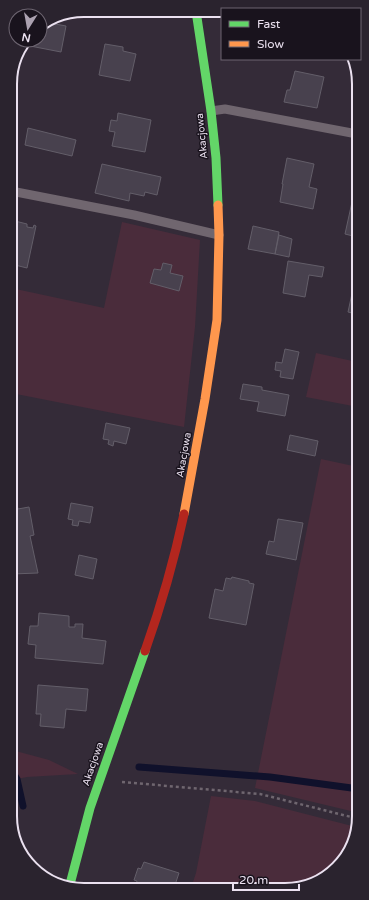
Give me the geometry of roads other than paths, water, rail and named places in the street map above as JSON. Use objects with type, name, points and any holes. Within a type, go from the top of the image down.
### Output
[{"type":"street","name":"Akacjowa","points":[[71,882],[100,776],[161,605],[176,552],[201,421],[217,320],[219,235],[216,158],[211,111],[197,17]]},
{"type":"lane","points":[[211,111],[225,109],[352,133]]},
{"type":"lane","points":[[17,192],[134,215],[219,235]]},
{"type":"waterway","points":[[139,767],[270,777],[352,788]]},
{"type":"waterway","points":[[17,779],[23,806]]}]
